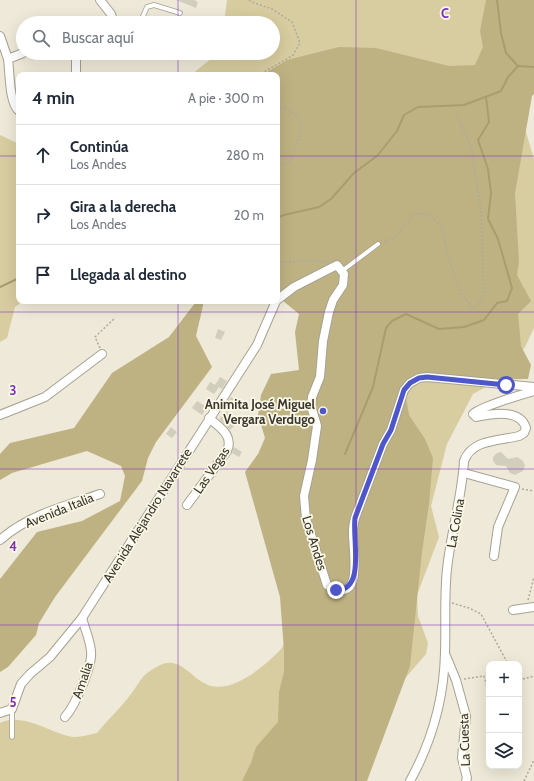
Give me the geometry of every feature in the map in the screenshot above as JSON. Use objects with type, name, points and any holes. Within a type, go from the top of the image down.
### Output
[{"type":"street","points":[[100,0],[112,16]]},
{"type":"street","points":[[0,36],[8,59],[12,100],[16,109]]},
{"type":"street","points":[[8,59],[16,56]]},
{"type":"street","points":[[76,60],[76,72]]},
{"type":"street","name":"Avenida Alejandro Navarrete","points":[[280,297],[294,288],[339,268]]},
{"type":"street","name":"Los Andes","points":[[339,268],[344,274],[343,285],[333,300],[329,312],[322,341],[320,377],[312,397],[311,406],[317,426],[312,460],[304,496],[306,519],[328,585],[336,590],[343,590],[349,587],[354,578],[356,569],[353,531],[355,518],[383,444],[391,430],[400,398],[410,383],[419,378],[427,377],[534,387]]},
{"type":"street","name":"Avenida Alejandro Navarrete","points":[[12,709],[21,684],[50,657],[82,618],[257,345],[274,304]]},
{"type":"street","points":[[0,415],[45,396],[102,354]]},
{"type":"street","name":"La Colina","points":[[410,781],[421,761],[433,726],[441,690],[445,653],[445,602],[451,542],[464,473],[464,461],[467,452],[473,447],[480,444],[519,436],[524,433],[526,428],[521,420],[512,415],[473,415],[474,413],[503,400],[534,391]]},
{"type":"street","name":"Las Vegas","points":[[187,505],[227,451],[230,444],[228,435],[209,418]]},
{"type":"street","points":[[464,473],[515,487],[498,526],[494,556]]},
{"type":"street","name":"Avenida Italia","points":[[0,540],[11,530],[30,519],[100,494]]},
{"type":"street","points":[[513,610],[530,608]]},
{"type":"street","name":"Amalia","points":[[65,717],[72,709],[88,668],[91,652],[82,618]]},
{"type":"street","name":"La Cuesta","points":[[445,653],[456,680],[466,716],[462,758],[467,778],[466,781]]},
{"type":"street","points":[[0,712],[12,709]]},
{"type":"lane","points":[[143,16],[147,7],[154,5],[180,13]]},
{"type":"lane","points":[[339,268],[378,244]]},
{"type":"lane","points":[[12,709],[12,738]]},
{"type":"path","points":[[249,0],[272,9],[292,22],[300,42],[293,55],[264,72]]},
{"type":"path","points":[[280,107],[298,116],[301,131],[291,161],[280,166]]},
{"type":"path","points":[[378,244],[395,237],[414,214],[428,214],[442,227],[448,256],[462,295],[474,308],[484,296],[481,210],[471,146],[457,116]]},
{"type":"path","points":[[280,262],[291,263],[316,260],[339,268]]},
{"type":"path","points":[[102,354],[95,337],[115,318]]},
{"type":"path","points":[[515,487],[534,491]]},
{"type":"path","points":[[530,608],[534,577]]},
{"type":"path","points":[[445,602],[469,608],[481,614],[506,661]]},
{"type":"path","points":[[456,680],[484,676],[486,687]]},
{"type":"path","points":[[522,679],[534,676]]},
{"type":"path","points":[[524,781],[534,760]]},
{"type":"shaded area","points":[[227,0],[490,0],[487,49],[476,69],[280,75],[280,72],[195,72],[209,60],[280,60],[280,16],[225,16]]},
{"type":"shaded area","points":[[486,0],[534,0],[534,94],[532,96],[515,193],[519,262],[517,275],[531,301],[518,314],[521,346],[531,365],[528,379],[416,380],[406,397],[409,415],[425,439],[433,458],[429,504],[422,552],[410,666],[367,781],[242,781],[251,763],[256,747],[278,722],[279,692],[284,672],[280,597],[245,472],[258,454],[265,438],[258,415],[261,395],[271,374],[299,370],[295,332],[299,314],[280,298],[280,72],[267,72],[287,60],[339,47],[376,48],[449,66],[475,65],[483,47],[480,31]]},
{"type":"shaded area","points":[[524,125],[534,159],[534,328],[525,347],[511,364],[493,383],[473,394],[447,444],[431,506],[439,537],[417,595],[418,616],[428,643],[426,654],[387,699],[351,781],[0,781],[0,723],[9,720],[19,720],[75,737],[97,733],[127,699],[144,676],[159,666],[167,663],[177,664],[204,683],[214,686],[224,686],[246,678],[267,663],[282,648]]},
{"type":"shaded area","points":[[0,135],[16,143],[16,304],[19,304],[15,307],[7,338],[0,342]]},
{"type":"shaded area","points":[[194,304],[203,304],[196,336],[212,367],[156,442],[148,458],[142,481],[55,597],[39,623],[36,635],[8,667],[0,672],[0,579],[37,532],[82,521],[120,501],[125,476],[121,466],[87,451],[12,473],[0,480],[0,454],[10,443],[74,428],[112,373],[169,337]]},
{"type":"building","points":[[176,0],[194,0],[198,2],[196,8]]},
{"type":"building","points":[[218,329],[225,332],[221,340],[215,338]]},
{"type":"building","points":[[220,377],[227,381],[222,389],[215,385]]},
{"type":"building","points":[[210,382],[219,387],[214,394],[206,389]]},
{"type":"building","points":[[231,397],[238,403],[233,410],[225,405]]},
{"type":"building","points":[[197,401],[207,407],[202,415],[192,408]]},
{"type":"building","points":[[227,411],[237,423],[230,430],[219,419]]},
{"type":"building","points":[[171,427],[177,432],[172,438],[166,434]]},
{"type":"building","points":[[234,447],[242,452],[239,457],[232,453]]},
{"type":"building","points":[[501,452],[508,459],[517,457],[522,460],[525,465],[523,471],[515,475],[510,473],[506,466],[496,465],[493,461],[493,457],[497,453]]},
{"type":"waterway","points":[[497,0],[501,33],[506,53],[518,66]]},
{"type":"waterway","points":[[518,66],[534,67]]},
{"type":"waterway","points":[[280,217],[319,207],[331,199],[354,173],[377,156],[397,131],[404,115],[418,107],[464,105],[501,91],[508,77],[518,66]]},
{"type":"waterway","points":[[345,454],[373,387],[386,328],[392,321],[406,314],[439,329],[464,327],[484,320],[497,303],[507,301],[512,288],[498,239],[488,219],[491,193],[488,169],[478,140],[489,122],[486,97]]},
{"type":"waterway","points":[[0,287],[16,279]]},
{"type":"place","name":"Animita José Miguel Vergara Verdugo","points":[[323,411]]},
{"type":"route","points":[[336,590],[343,590],[349,587],[354,578],[356,569],[353,531],[355,518],[359,505],[372,477],[383,444],[391,430],[400,398],[404,390],[410,383],[419,378],[427,377],[506,385]]}]
